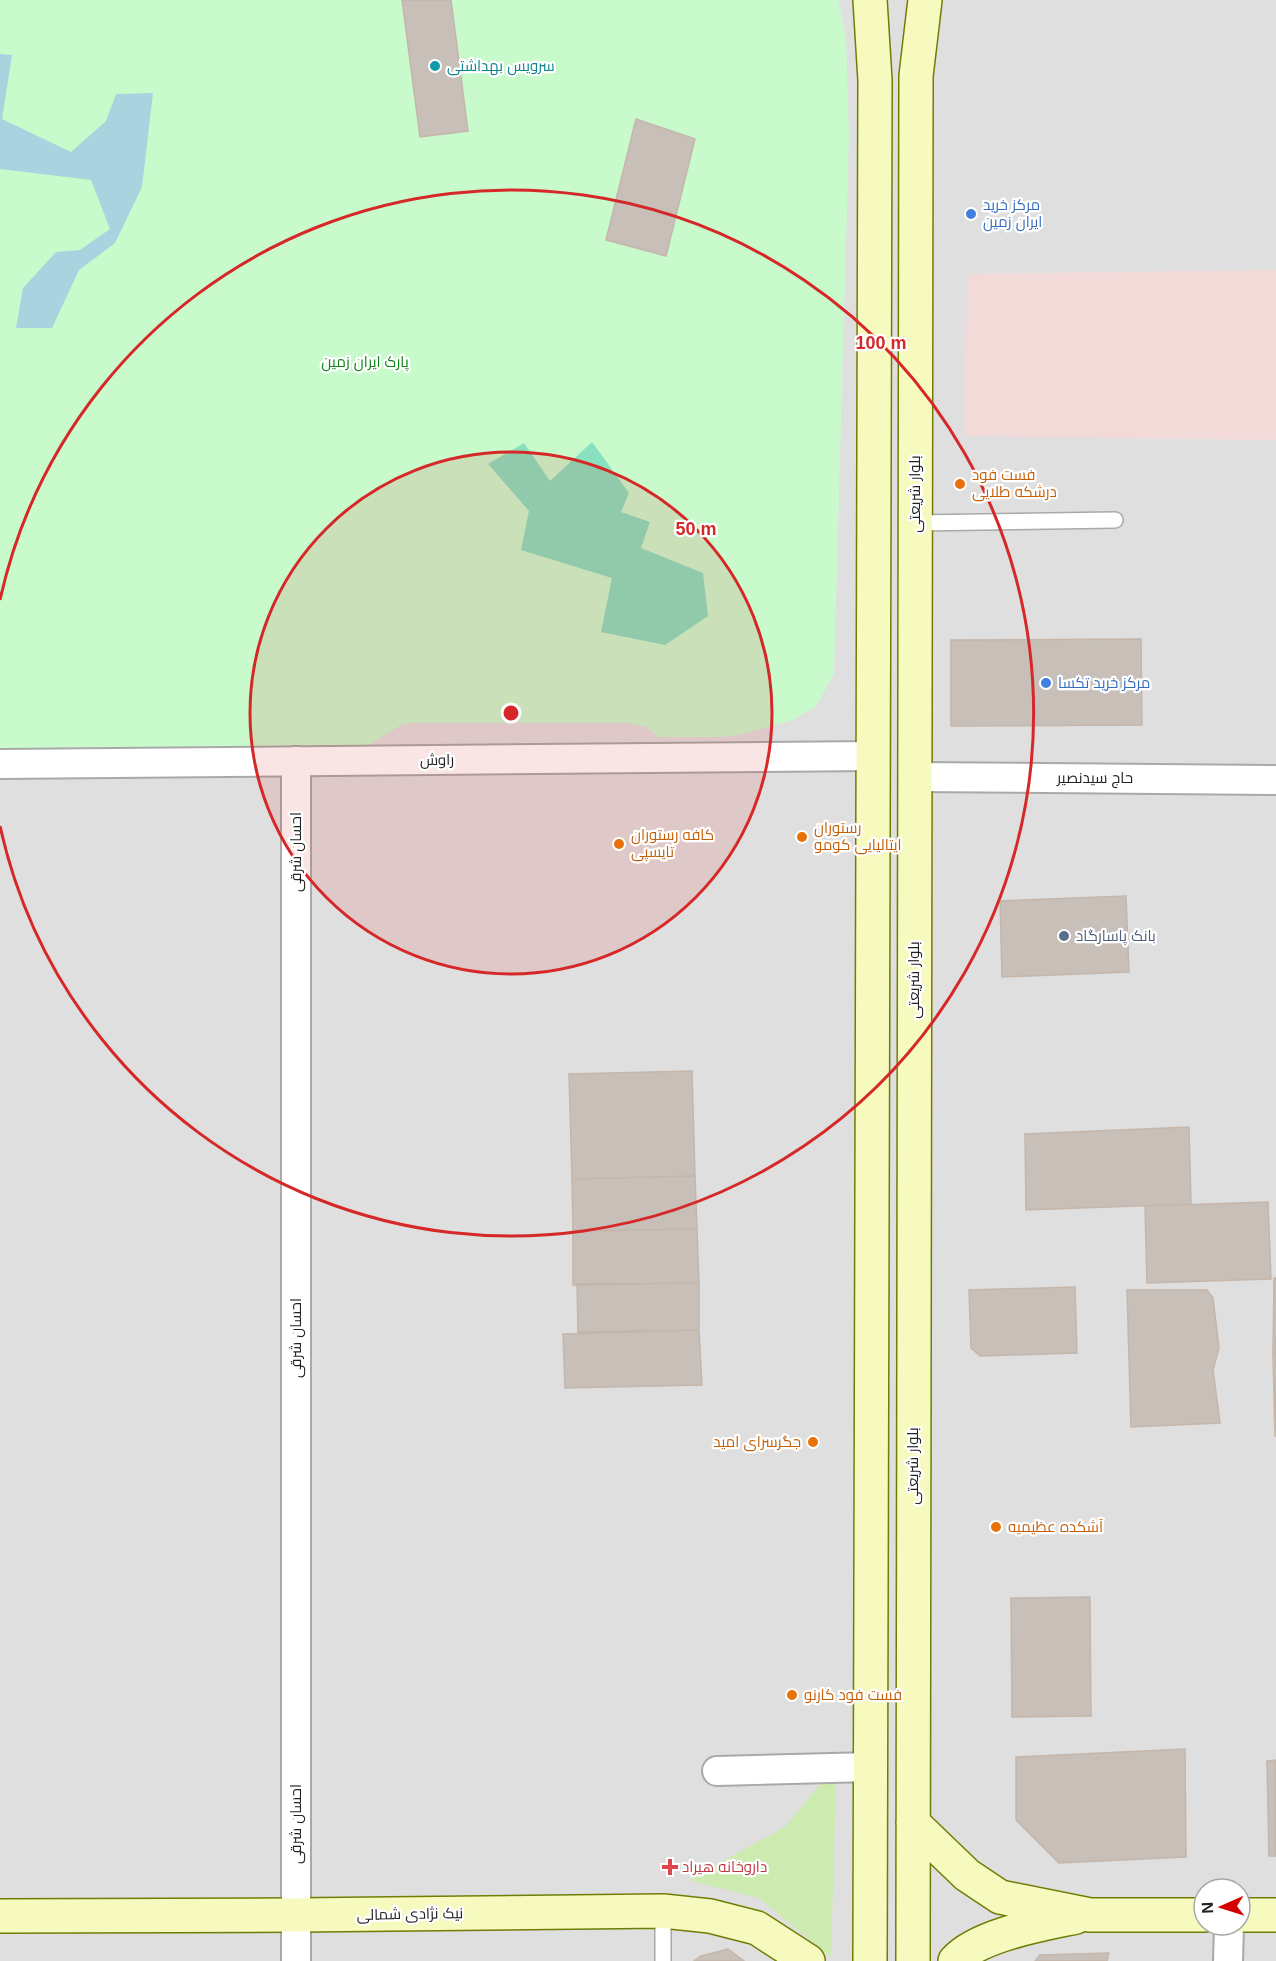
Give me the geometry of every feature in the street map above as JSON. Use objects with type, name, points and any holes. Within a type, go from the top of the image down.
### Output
[{"type":"main road","points":[[870,0],[875,80],[870,1961]]},
{"type":"main road","name":"بلوار شریعتی","points":[[913,1961],[916,76],[925,0]]},
{"type":"main road","points":[[913,1823],[967,1875],[999,1897],[1090,1915]]},
{"type":"main road","name":"نیک نژادی شمالی","points":[[0,1916],[663,1911],[710,1916],[757,1928],[808,1961]]},
{"type":"main road","points":[[955,1961],[983,1943],[1023,1928],[1090,1915],[1192,1915]]},
{"type":"main road","points":[[1252,1915],[1276,1916]]},
{"type":"street","name":"راوش","points":[[0,764],[874,756]]},
{"type":"street","name":"احسان شرقی","points":[[296,761],[296,1961]]},
{"type":"street","name":"حاج سیدنصیر","points":[[915,777],[1276,780]]},
{"type":"street","points":[[717,1772],[871,1767]]},
{"type":"street","points":[[1228,1937],[1228,1961]]},
{"type":"lane","points":[[915,522],[1115,520]]},
{"type":"lane","points":[[663,1911],[663,1961]]},
{"type":"shaded area","points":[[0,0],[1276,0],[1276,1961],[0,1961]]},
{"type":"shaded area","points":[[1276,270],[1276,440],[965,436],[967,274]]},
{"type":"green space","name":"پارک ایران زمین","points":[[0,0],[838,0],[846,37],[849,136],[834,673],[816,707],[792,720],[723,737],[659,737],[646,727],[630,723],[404,723],[352,756],[0,759]]},
{"type":"green space","points":[[592,442],[629,493],[621,512],[650,522],[641,548],[703,573],[708,616],[665,645],[601,632],[612,578],[521,550],[529,511],[488,464],[524,443],[550,481]]},
{"type":"green space","points":[[822,1782],[836,1784],[831,1957],[759,1898],[688,1880],[785,1827]]},
{"type":"water","points":[[0,54],[12,55],[2,119],[71,152],[106,121],[116,94],[153,93],[142,187],[115,243],[79,270],[52,328],[16,328],[23,288],[56,252],[80,250],[110,229],[91,180],[0,169]]},
{"type":"building","name":"سرویس بهداشتی","points":[[402,0],[451,0],[468,131],[420,137]]},
{"type":"building","points":[[636,119],[695,139],[666,256],[606,240]]},
{"type":"building","name":"مرکز خرید تکسا","points":[[1141,639],[1142,725],[951,726],[951,640]]},
{"type":"building","name":"مرکز خرید تکسا","points":[[1141,639],[1142,725],[951,726],[951,640]]},
{"type":"building","name":"بانک پاسارگاد","points":[[1126,896],[1129,972],[1002,977],[1000,901]]},
{"type":"building","points":[[692,1071],[695,1176],[572,1179],[569,1074]]},
{"type":"building","points":[[1189,1127],[1191,1204],[1026,1210],[1025,1134]]},
{"type":"building","points":[[695,1176],[697,1229],[573,1231],[572,1179]]},
{"type":"building","points":[[1268,1202],[1271,1279],[1147,1283],[1145,1206]]},
{"type":"building","points":[[697,1229],[699,1283],[573,1285],[573,1231]]},
{"type":"building","points":[[1274,1278],[1276,1278],[1276,1355],[1273,1355]]},
{"type":"building","points":[[699,1283],[699,1330],[578,1332],[577,1284]]},
{"type":"building","points":[[1075,1287],[1077,1353],[980,1356],[971,1348],[969,1290]]},
{"type":"building","points":[[1127,1290],[1207,1290],[1213,1298],[1219,1348],[1213,1370],[1220,1423],[1131,1427]]},
{"type":"building","points":[[699,1330],[702,1385],[565,1388],[563,1334]]},
{"type":"building","points":[[1273,1355],[1276,1355],[1275,1437]]},
{"type":"building","points":[[1090,1597],[1091,1716],[1012,1717],[1011,1598]]},
{"type":"building","points":[[1185,1749],[1186,1857],[1059,1863],[1016,1820],[1016,1757]]},
{"type":"building","points":[[1276,1760],[1276,1856],[1269,1856],[1267,1761]]},
{"type":"building","points":[[728,1949],[744,1961],[694,1961],[701,1956]]},
{"type":"building","points":[[728,1949],[744,1961],[694,1961],[701,1956]]},
{"type":"building","points":[[1109,1953],[1107,1961],[1035,1961],[1040,1955]]},
{"type":"place","name":"سرویس بهداشتی","points":[[435,66]]},
{"type":"place","name":"مرکز خرید ایران زمین","points":[[971,214]]},
{"type":"place","name":"فست فود درشکه طلایی","points":[[960,484]]},
{"type":"place","name":"مرکز خرید تکسا","points":[[1046,683]]},
{"type":"place","name":"رستوران ایتالیایی کومو","points":[[802,837]]},
{"type":"place","name":"کافه رستوران تایسپی","points":[[619,844]]},
{"type":"place","name":"بانک پاسارگاد","points":[[1064,936]]},
{"type":"place","name":"جگرسرای امید","points":[[813,1442]]},
{"type":"place","name":"آشکده عظیمیه","points":[[996,1527]]},
{"type":"place","name":"فست فود کارنو","points":[[792,1695]]},
{"type":"place","name":"داروخانه هیراد","points":[[670,1867]]}]
